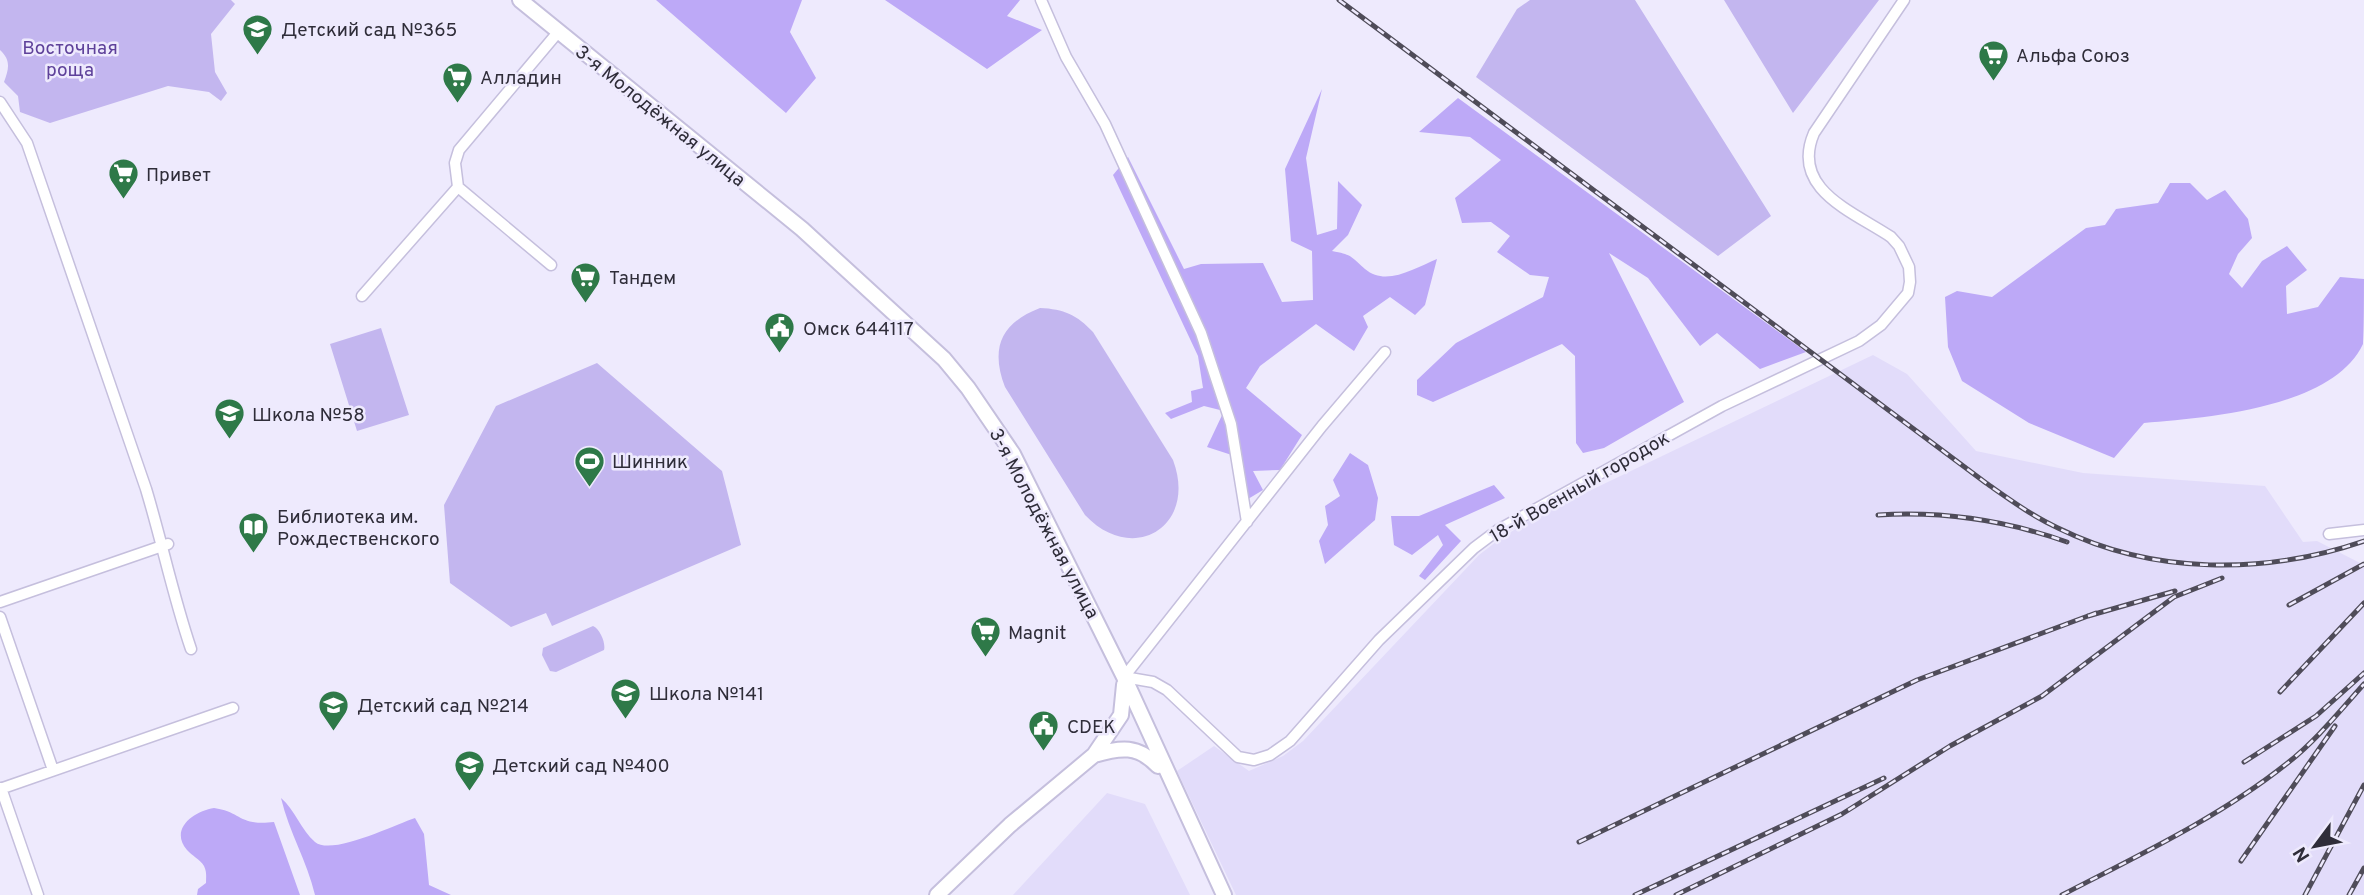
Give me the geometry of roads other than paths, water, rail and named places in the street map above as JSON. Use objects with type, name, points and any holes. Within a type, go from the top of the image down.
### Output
[{"type":"main road","name":"3-я Молодёжная улица","points":[[520,0],[802,229],[944,359],[968,388],[1013,454],[1124,677],[1166,774],[1224,895]]},
{"type":"main road","points":[[937,895],[1010,825],[1094,755],[1121,715],[1124,677]]},
{"type":"main road","points":[[1094,755],[1129,747],[1147,754],[1166,774]]},
{"type":"street","points":[[1041,0],[1071,68],[1105,124],[1201,333],[1231,424],[1247,522]]},
{"type":"street","name":"18-й Военный городок","points":[[1124,677],[1153,682],[1167,690],[1238,757],[1254,760],[1270,755],[1290,741],[1379,640],[1474,548],[1498,530],[1732,401],[1859,341],[1881,325],[1908,293],[1909,267],[1899,246],[1891,237],[1826,195],[1813,180],[1806,151],[1814,133],[1904,0]]},
{"type":"street","points":[[551,265],[458,187],[454,163],[459,150],[559,32]]},
{"type":"street","points":[[0,102],[27,143],[166,545],[172,591],[191,649]]},
{"type":"street","points":[[362,296],[458,187]]},
{"type":"street","points":[[1124,677],[1385,352]]},
{"type":"street","points":[[2329,534],[2364,530]]},
{"type":"street","points":[[0,602],[166,545]]},
{"type":"street","points":[[0,617],[53,770]]},
{"type":"street","points":[[38,895],[1,788],[233,708]]},
{"type":"railway","points":[[1339,0],[1986,483],[2048,523],[2094,543],[2132,555],[2170,562],[2210,565],[2288,560],[2364,541]]},
{"type":"railway","points":[[1878,515],[1926,514],[1974,519],[2020,528],[2067,542]]},
{"type":"railway","points":[[2289,605],[2364,564]]},
{"type":"railway","points":[[1676,895],[1842,814],[1950,746],[2042,696],[2174,597],[2222,578]]},
{"type":"railway","points":[[2088,616],[2175,591]]},
{"type":"railway","points":[[2280,692],[2364,603]]},
{"type":"railway","points":[[1579,842],[1917,680],[2096,613]]},
{"type":"railway","points":[[2244,762],[2316,716],[2364,673]]},
{"type":"railway","points":[[2062,895],[2176,835],[2259,784],[2306,747],[2364,684]]},
{"type":"railway","points":[[2241,861],[2335,726]]},
{"type":"railway","points":[[1635,895],[1884,778]]},
{"type":"railway","points":[[2305,895],[2364,785]]},
{"type":"railway","points":[[2349,895],[2364,868]]},
{"type":"place","name":"Детский сад №365","points":[[258,56]]},
{"type":"place","name":"Альфа Союз","points":[[1993,82]]},
{"type":"place","name":"Алладин","points":[[457,104]]},
{"type":"place","name":"Привет","points":[[123,201]]},
{"type":"place","name":"Тандем","points":[[586,304]]},
{"type":"place","name":"Омск 644117","points":[[780,355]]},
{"type":"place","name":"Школа №58","points":[[229,441]]},
{"type":"place","name":"Шинник","points":[[589,488]]},
{"type":"place","name":"Библиотека им. Рождественского","points":[[254,554]]},
{"type":"place","name":"Magnit","points":[[985,659]]},
{"type":"place","name":"Школа №141","points":[[626,720]]},
{"type":"place","name":"Детский сад №214","points":[[334,732]]},
{"type":"place","name":"CDEK","points":[[1044,753]]},
{"type":"place","name":"Детский сад №400","points":[[469,792]]},
{"type":"park label","name":"Восточная роща","points":[[70,58]]}]
